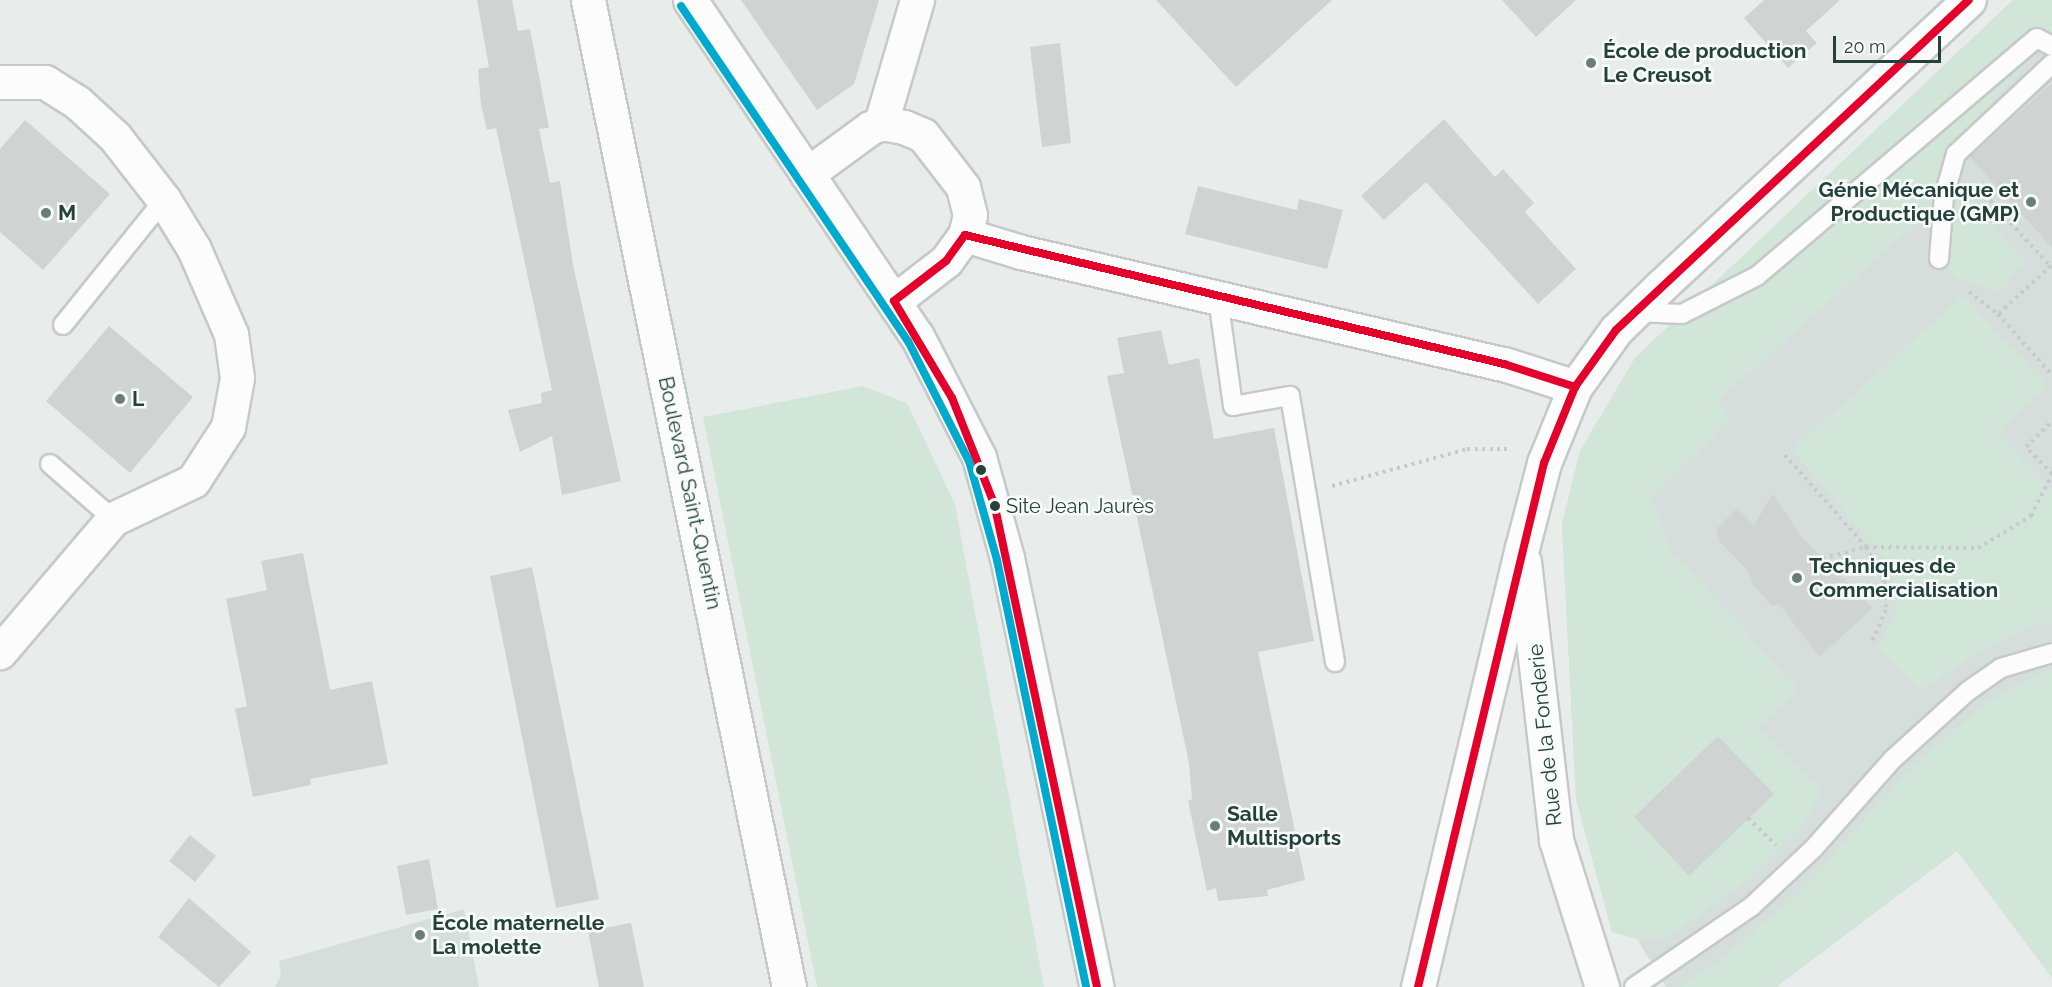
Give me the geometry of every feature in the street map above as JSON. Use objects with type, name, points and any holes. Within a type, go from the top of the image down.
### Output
[{"type":"street","name":"Boulevard Saint-Quentin","points":[[588,0],[789,987]]},
{"type":"street","points":[[690,0],[917,336],[970,437],[995,506],[1097,987]]},
{"type":"street","points":[[807,174],[881,123],[917,0]]},
{"type":"street","points":[[1418,987],[1521,548],[1544,463],[1575,387],[1635,312],[1969,0]]},
{"type":"street","points":[[0,82],[45,82],[77,102],[115,136],[164,200],[212,287],[231,334],[237,378],[228,427],[193,481],[113,519],[0,652]]},
{"type":"street","points":[[881,123],[923,135],[963,187],[970,215],[965,235],[946,261],[894,301]]},
{"type":"street","points":[[965,235],[1021,252],[1504,364],[1575,387]]},
{"type":"street","name":"Rue de la Fonderie","points":[[1521,548],[1556,840],[1602,987]]},
{"type":"lane","points":[[1635,312],[1682,314],[1757,276],[2037,38],[2052,46]]},
{"type":"lane","points":[[1939,259],[1949,173],[1956,154],[2052,64]]},
{"type":"lane","points":[[63,325],[164,200]]},
{"type":"lane","points":[[1218,298],[1233,406],[1290,396],[1335,662]]},
{"type":"lane","points":[[50,464],[113,519]]},
{"type":"lane","points":[[1634,987],[1751,907],[1796,865],[1893,759],[1968,691],[2001,668],[2052,653]]},
{"type":"path","points":[[1949,173],[1966,175],[2051,267],[1998,314]]},
{"type":"path","points":[[1969,292],[1998,314],[2052,375]]},
{"type":"path","points":[[1823,558],[1866,547],[1978,548],[2031,516],[2052,474],[2026,447],[2052,422]]},
{"type":"path","points":[[1306,493],[1467,449],[1510,449]]},
{"type":"path","points":[[1785,455],[1866,547],[1885,582],[1886,610],[1872,641]]},
{"type":"path","points":[[1748,818],[1796,865]]},
{"type":"shaded area","points":[[2013,0],[2052,0],[2052,978],[1957,851],[1776,987],[1666,987],[1637,939],[1612,932],[1576,799],[1562,524],[1580,451],[1635,358]]},
{"type":"shaded area","name":"École maternelle La molette","points":[[464,909],[479,987],[275,987],[281,975],[279,961]]},
{"type":"green space","points":[[2013,0],[2052,0],[2052,36],[1954,145],[1929,221],[1912,227],[1717,401],[1731,418],[1651,499],[1672,552],[1799,690],[1760,728],[1822,790],[1804,823],[1743,884],[1668,937],[1637,939],[1612,932],[1576,799],[1562,524],[1580,451],[1635,358]]},
{"type":"green space","points":[[1960,184],[2025,262],[1999,291],[1956,278],[1942,262]]},
{"type":"green space","points":[[1963,296],[2047,386],[1997,432],[2052,492],[2052,623],[2028,626],[1968,658],[1922,691],[1878,647],[1896,611],[1892,567],[1792,450]]},
{"type":"green space","points":[[863,386],[907,403],[955,504],[1044,987],[817,987],[703,417]]},
{"type":"green space","points":[[2052,668],[2052,978],[1957,851],[1776,987],[1679,987],[1713,966],[1801,891],[1910,769],[1986,703]]},
{"type":"building","points":[[477,0],[512,0],[518,31],[530,29],[549,128],[539,129],[550,183],[560,181],[573,265],[621,481],[562,495],[552,436],[520,452],[508,410],[542,403],[541,393],[552,390],[496,128],[487,130],[481,105],[478,69],[489,67]]},
{"type":"building","points":[[741,0],[879,0],[854,84],[817,110]]},
{"type":"building","points":[[1156,0],[1332,0],[1236,87]]},
{"type":"building","points":[[1502,0],[1576,0],[1536,37]]},
{"type":"building","points":[[1764,0],[1840,0],[1806,31],[1817,43],[1788,68],[1744,18]]},
{"type":"building","points":[[1060,43],[1071,143],[1042,147],[1030,47]]},
{"type":"building","name":"Génie Mécanique et Productique (GMP)","points":[[2052,83],[2052,248],[1970,157]]},
{"type":"building","points":[[1444,119],[1495,177],[1503,169],[1534,203],[1525,212],[1576,269],[1538,304],[1426,182],[1384,220],[1361,196]]},
{"type":"building","name":"M","points":[[25,120],[110,194],[43,270],[0,232],[0,149]]},
{"type":"building","points":[[1198,186],[1297,210],[1299,199],[1343,210],[1327,269],[1185,234]]},
{"type":"building","name":"L","points":[[109,326],[193,397],[130,473],[46,401]]},
{"type":"building","points":[[1161,330],[1169,365],[1199,358],[1214,439],[1274,428],[1314,641],[1258,652],[1305,880],[1267,890],[1268,896],[1218,901],[1216,888],[1207,891],[1188,801],[1192,799],[1189,763],[1107,376],[1124,373],[1117,338]]},
{"type":"building","name":"Techniques de Commercialisation","points":[[1773,494],[1801,536],[1873,608],[1819,657],[1779,604],[1772,606],[1752,584],[1749,572],[1720,542],[1716,529],[1737,508],[1754,525]]},
{"type":"building","points":[[303,553],[330,690],[372,681],[388,764],[310,779],[311,785],[253,797],[235,709],[247,706],[226,599],[267,590],[261,561]]},
{"type":"building","points":[[532,567],[599,899],[556,908],[490,576]]},
{"type":"building","points":[[1718,736],[1774,794],[1689,876],[1634,817]]},
{"type":"building","points":[[190,835],[216,856],[195,882],[169,861]]},
{"type":"building","points":[[429,859],[438,909],[406,915],[397,866]]},
{"type":"building","points":[[189,898],[251,952],[219,987],[158,937]]},
{"type":"building","points":[[631,923],[644,987],[599,987],[588,931]]},
{"type":"transit line","points":[[1418,987],[1544,463],[1575,387],[1616,330],[1969,0]]},
{"type":"transit line","points":[[681,6],[908,341],[969,461],[997,560],[1086,987]]},
{"type":"transit line","points":[[1097,987],[995,506],[952,398],[894,301],[946,261],[965,235],[1504,364],[1575,387]]},
{"type":"place","name":"École de production Le Creusot","points":[[1591,63]]},
{"type":"place","name":"Génie Mécanique et Productique (GMP)","points":[[2031,202]]},
{"type":"place","name":"M","points":[[46,213]]},
{"type":"place","name":"L","points":[[120,399]]},
{"type":"place","name":"Site Jean Jaurès","points":[[995,506]]},
{"type":"place","name":"Techniques de Commercialisation","points":[[1797,578]]},
{"type":"place","name":"Salle Multisports","points":[[1215,826]]},
{"type":"place","name":"École maternelle La molette","points":[[420,935]]}]
